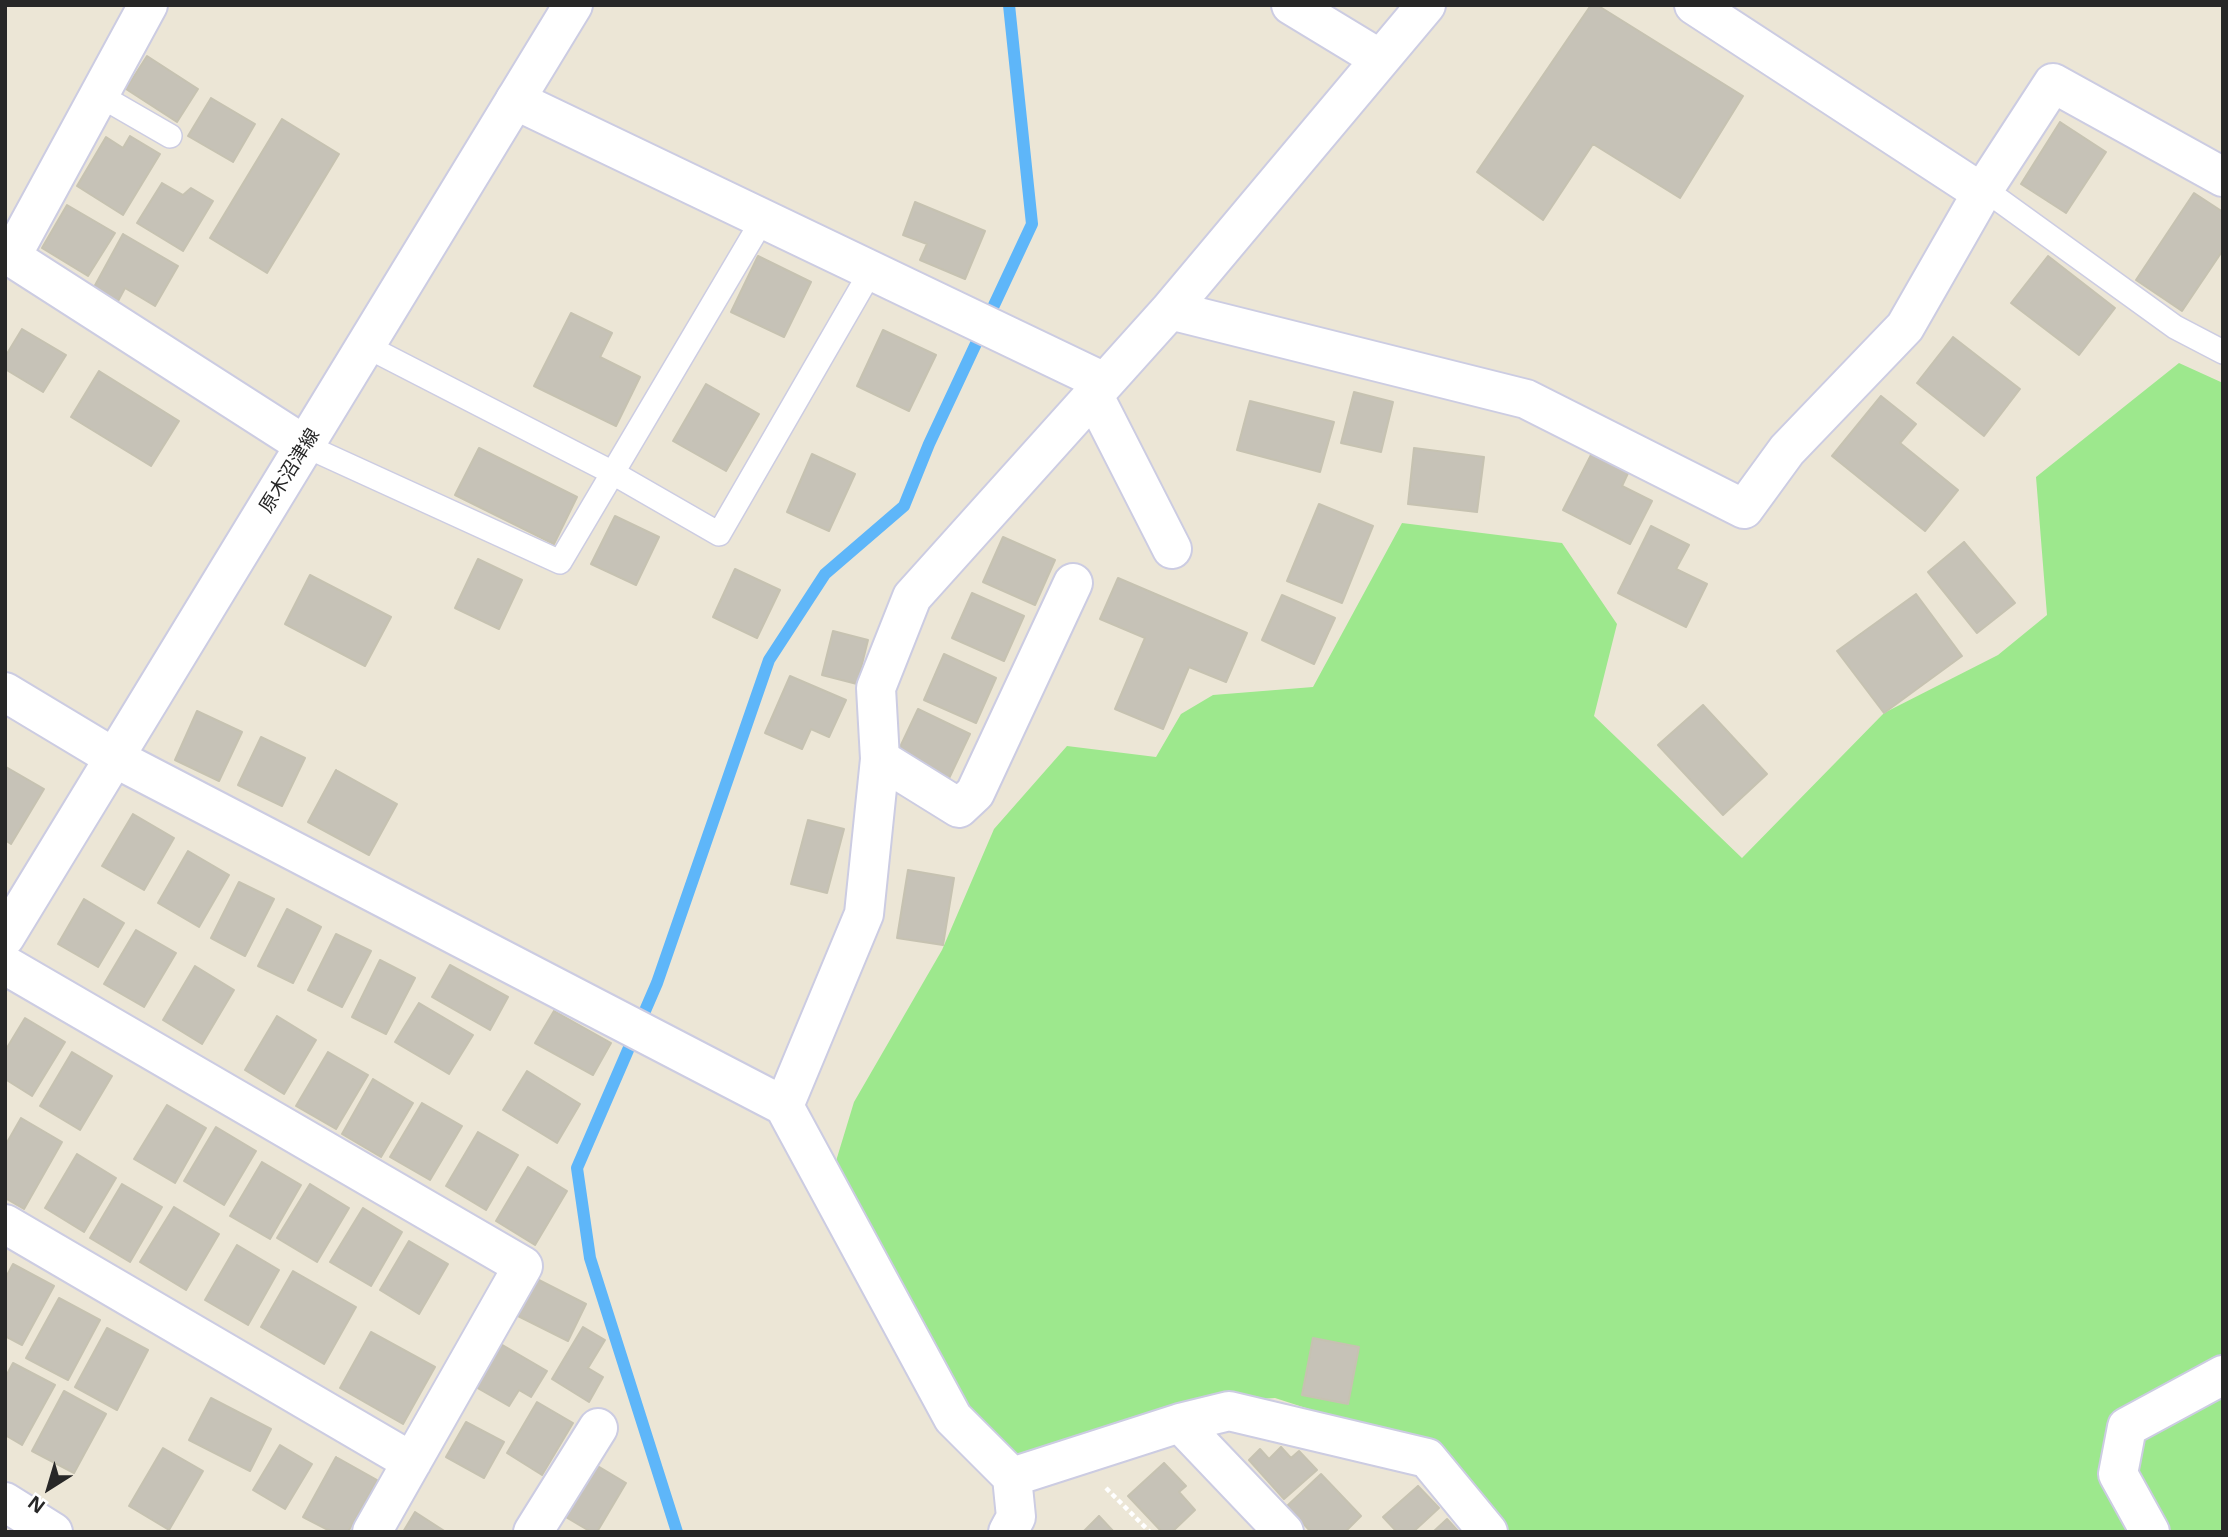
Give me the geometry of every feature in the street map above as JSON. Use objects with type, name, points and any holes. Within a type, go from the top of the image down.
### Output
[{"type":"street","points":[[148,5],[8,255],[306,446]]},
{"type":"street","name":"原木沼津線","points":[[5,937],[573,5]]},
{"type":"street","points":[[1291,5],[1380,59]]},
{"type":"street","points":[[784,1106],[864,914],[880,759],[876,688],[912,597],[1170,310],[1426,5]]},
{"type":"street","points":[[1694,5],[1983,191]]},
{"type":"street","points":[[1170,310],[1526,399],[1744,509],[1787,450],[1905,327],[1983,191],[2053,83],[2223,177]]},
{"type":"street","points":[[515,100],[871,271],[1099,389],[1172,549]]},
{"type":"street","points":[[880,759],[958,808],[975,793],[1073,583]]},
{"type":"street","points":[[5,692],[113,757],[784,1106],[953,1418],[1012,1477],[1016,1517],[1009,1532]]},
{"type":"street","points":[[5,965],[523,1266],[372,1532]]},
{"type":"street","points":[[5,1224],[412,1462]]},
{"type":"street","points":[[2150,1532],[2118,1474],[2127,1427],[2223,1375]]},
{"type":"street","points":[[1012,1477],[1180,1423],[1229,1411],[1427,1458],[1488,1532]]},
{"type":"street","points":[[1180,1423],[1284,1532]]},
{"type":"street","points":[[533,1532],[598,1428]]},
{"type":"street","points":[[5,1502],[53,1532]]},
{"type":"lane","points":[[99,95],[170,136]]},
{"type":"lane","points":[[1983,191],[2175,327],[2223,352]]},
{"type":"lane","points":[[306,446],[560,562],[762,219]]},
{"type":"lane","points":[[366,346],[613,473],[719,534],[871,271]]},
{"type":"path","points":[[1076,1456],[1150,1532]]},
{"type":"green space","points":[[2179,363],[2223,383],[2223,1532],[1491,1532],[1420,1445],[1275,1398],[1176,1404],[1012,1477],[829,1184],[854,1102],[942,950],[994,829],[1067,746],[1156,757],[1181,714],[1213,695],[1313,687],[1402,523],[1562,543],[1617,624],[1594,716],[1742,858],[1884,713],[1998,655],[2047,615],[2036,477]]},
{"type":"building","points":[[1591,5],[1597,5],[1743,96],[1680,198],[1593,144],[1543,220],[1477,172]]},
{"type":"building","points":[[147,56],[198,89],[177,122],[126,89]]},
{"type":"building","points":[[211,98],[255,124],[233,162],[188,136]]},
{"type":"building","points":[[282,119],[339,154],[267,273],[210,238]]},
{"type":"building","points":[[2060,122],[2106,152],[2066,213],[2021,184]]},
{"type":"building","points":[[130,136],[160,154],[123,215],[77,186],[106,137],[123,148]]},
{"type":"building","points":[[162,183],[183,195],[191,188],[213,201],[183,251],[137,223]]},
{"type":"building","points":[[2194,193],[2223,212],[2223,250],[2182,311],[2136,280]]},
{"type":"building","points":[[915,202],[985,231],[965,279],[920,260],[927,244],[903,235]]},
{"type":"building","points":[[67,205],[115,233],[88,276],[42,248]]},
{"type":"building","points":[[123,234],[178,266],[155,306],[125,288],[117,303],[93,289]]},
{"type":"building","points":[[758,256],[811,282],[784,337],[731,312]]},
{"type":"building","points":[[2048,256],[2115,308],[2079,355],[2011,303]]},
{"type":"building","points":[[571,313],[612,333],[600,357],[640,377],[616,426],[534,386]]},
{"type":"building","points":[[22,329],[66,355],[43,392],[5,369],[5,357]]},
{"type":"building","points":[[883,330],[936,355],[909,411],[857,386]]},
{"type":"building","points":[[1953,337],[2020,389],[1984,436],[1917,383]]},
{"type":"building","points":[[99,371],[179,421],[151,466],[71,417]]},
{"type":"building","points":[[706,384],[759,414],[726,471],[673,441]]},
{"type":"building","points":[[1354,392],[1393,402],[1381,452],[1341,443]]},
{"type":"building","points":[[1881,396],[1916,424],[1900,443],[1958,490],[1925,531],[1832,456]]},
{"type":"building","points":[[1250,401],[1334,422],[1320,472],[1237,450]]},
{"type":"building","points":[[479,448],[577,497],[554,544],[455,495]]},
{"type":"building","points":[[1414,448],[1484,457],[1477,512],[1408,504]]},
{"type":"building","points":[[1592,453],[1629,471],[1622,486],[1652,501],[1630,544],[1563,510]]},
{"type":"building","points":[[812,454],[855,474],[829,531],[787,512]]},
{"type":"building","points":[[1319,504],[1373,526],[1342,603],[1287,581]]},
{"type":"building","points":[[615,516],[659,537],[636,585],[591,564]]},
{"type":"building","points":[[1651,526],[1689,545],[1676,569],[1707,584],[1686,627],[1618,593]]},
{"type":"building","points":[[1003,537],[1055,560],[1035,605],[983,582]]},
{"type":"building","points":[[1964,542],[2015,603],[1977,633],[1928,572]]},
{"type":"building","points":[[478,559],[522,580],[499,629],[455,608]]},
{"type":"building","points":[[735,569],[780,590],[757,638],[713,617]]},
{"type":"building","points":[[310,575],[391,617],[365,666],[285,624]]},
{"type":"building","points":[[1118,578],[1247,633],[1226,682],[1189,667],[1163,729],[1115,709],[1145,638],[1100,619]]},
{"type":"building","points":[[972,593],[1024,616],[1004,661],[952,638]]},
{"type":"building","points":[[1916,594],[1962,656],[1884,713],[1837,651]]},
{"type":"building","points":[[1282,595],[1335,618],[1314,664],[1262,640]]},
{"type":"building","points":[[833,631],[868,640],[857,684],[822,675]]},
{"type":"building","points":[[944,654],[996,678],[976,723],[924,700]]},
{"type":"building","points":[[790,676],[846,700],[829,737],[811,729],[802,749],[765,733]]},
{"type":"building","points":[[1703,705],[1767,774],[1723,815],[1658,745]]},
{"type":"building","points":[[918,709],[970,734],[944,789],[892,764]]},
{"type":"building","points":[[197,711],[242,732],[219,781],[175,760]]},
{"type":"building","points":[[261,737],[305,758],[282,806],[238,785]]},
{"type":"building","points":[[6,767],[44,789],[11,844],[5,840]]},
{"type":"building","points":[[336,770],[397,804],[369,855],[308,822]]},
{"type":"building","points":[[133,814],[174,838],[144,890],[102,866]]},
{"type":"building","points":[[808,820],[844,829],[827,893],[791,884]]},
{"type":"building","points":[[188,851],[229,875],[199,927],[158,903]]},
{"type":"building","points":[[908,870],[954,878],[943,945],[897,938]]},
{"type":"building","points":[[239,882],[274,899],[245,956],[211,938]]},
{"type":"building","points":[[84,899],[124,923],[98,967],[58,944]]},
{"type":"building","points":[[287,909],[321,927],[293,983],[258,966]]},
{"type":"building","points":[[136,930],[176,953],[144,1007],[104,984]]},
{"type":"building","points":[[336,934],[371,951],[342,1007],[308,990]]},
{"type":"building","points":[[380,960],[415,978],[386,1034],[352,1017]]},
{"type":"building","points":[[450,965],[508,997],[490,1030],[432,997]]},
{"type":"building","points":[[195,966],[234,990],[202,1044],[163,1020]]},
{"type":"building","points":[[419,1003],[473,1035],[449,1074],[395,1042]]},
{"type":"building","points":[[554,1011],[611,1043],[593,1075],[535,1043]]},
{"type":"building","points":[[277,1016],[316,1040],[284,1094],[245,1070]]},
{"type":"building","points":[[25,1018],[65,1042],[32,1096],[5,1079],[5,1051]]},
{"type":"building","points":[[72,1052],[112,1076],[80,1130],[40,1106]]},
{"type":"building","points":[[328,1052],[368,1075],[336,1129],[296,1106]]},
{"type":"building","points":[[527,1071],[580,1104],[557,1143],[503,1110]]},
{"type":"building","points":[[373,1079],[413,1103],[381,1157],[342,1134]]},
{"type":"building","points":[[422,1103],[462,1126],[430,1180],[390,1157]]},
{"type":"building","points":[[167,1105],[206,1128],[175,1183],[134,1159]]},
{"type":"building","points":[[21,1118],[62,1142],[24,1209],[5,1198],[5,1146]]},
{"type":"building","points":[[216,1127],[256,1151],[224,1205],[184,1181]]},
{"type":"building","points":[[478,1132],[518,1155],[486,1210],[446,1186]]},
{"type":"building","points":[[77,1154],[116,1178],[84,1232],[45,1208]]},
{"type":"building","points":[[262,1162],[301,1185],[270,1239],[230,1216]]},
{"type":"building","points":[[528,1167],[567,1191],[535,1245],[496,1221]]},
{"type":"building","points":[[122,1184],[162,1207],[130,1262],[90,1238]]},
{"type":"building","points":[[310,1184],[349,1208],[317,1262],[277,1238]]},
{"type":"building","points":[[174,1207],[219,1234],[186,1290],[140,1262]]},
{"type":"building","points":[[363,1208],[402,1232],[371,1286],[330,1262]]},
{"type":"building","points":[[409,1241],[448,1264],[419,1314],[380,1290]]},
{"type":"building","points":[[237,1245],[279,1270],[248,1325],[205,1300]]},
{"type":"building","points":[[13,1264],[54,1286],[22,1345],[5,1336],[5,1279]]},
{"type":"building","points":[[293,1271],[356,1307],[324,1364],[261,1327]]},
{"type":"building","points":[[533,1277],[586,1304],[568,1341],[514,1314]]},
{"type":"building","points":[[59,1298],[100,1320],[68,1380],[26,1358]]},
{"type":"building","points":[[583,1327],[605,1340],[588,1368],[603,1377],[589,1402],[552,1379]]},
{"type":"building","points":[[107,1328],[148,1350],[117,1410],[75,1387]]},
{"type":"building","points":[[371,1332],[435,1367],[403,1424],[340,1388]]},
{"type":"building","points":[[1313,1338],[1359,1347],[1348,1404],[1302,1395]]},
{"type":"building","points":[[499,1343],[547,1371],[531,1397],[519,1390],[509,1406],[474,1386]]},
{"type":"building","points":[[13,1363],[55,1385],[22,1445],[5,1435],[5,1378]]},
{"type":"building","points":[[64,1391],[106,1414],[74,1473],[32,1451]]},
{"type":"building","points":[[211,1398],[271,1429],[250,1471],[189,1440]]},
{"type":"building","points":[[537,1402],[573,1423],[542,1475],[507,1453]]},
{"type":"building","points":[[466,1422],[504,1442],[484,1478],[446,1457]]},
{"type":"building","points":[[280,1445],[312,1464],[285,1509],[253,1490]]},
{"type":"building","points":[[1281,1447],[1291,1458],[1299,1451],[1317,1470],[1284,1499],[1249,1460],[1260,1449],[1269,1459]]},
{"type":"building","points":[[163,1448],[203,1471],[169,1530],[129,1506]]},
{"type":"building","points":[[336,1457],[377,1480],[348,1532],[332,1532],[303,1517]]},
{"type":"building","points":[[591,1462],[626,1483],[597,1532],[591,1532],[559,1513]]},
{"type":"building","points":[[1164,1463],[1186,1486],[1179,1492],[1195,1510],[1172,1532],[1162,1532],[1128,1496]]},
{"type":"building","points":[[1321,1474],[1361,1516],[1345,1532],[1311,1532],[1287,1506]]},
{"type":"building","points":[[1418,1486],[1439,1508],[1413,1532],[1397,1532],[1383,1517]]},
{"type":"building","points":[[415,1512],[446,1532],[403,1532]]},
{"type":"building","points":[[1099,1516],[1114,1532],[1083,1532]]},
{"type":"building","points":[[1447,1519],[1459,1532],[1433,1532]]},
{"type":"waterway","points":[[677,1532],[590,1258],[577,1168],[657,983],[769,660],[825,574],[904,506],[929,444],[1032,224],[1009,5]]}]
